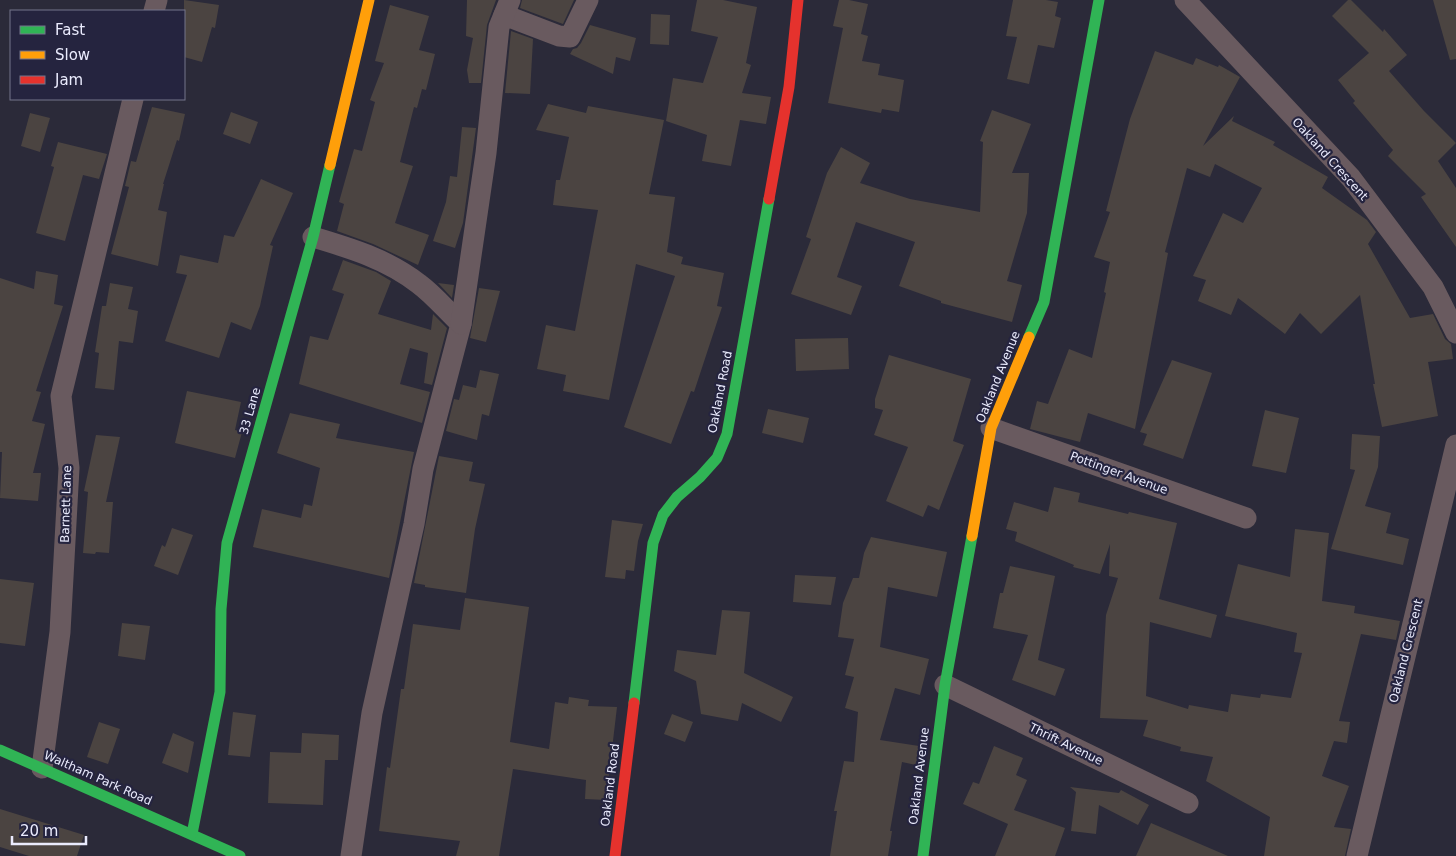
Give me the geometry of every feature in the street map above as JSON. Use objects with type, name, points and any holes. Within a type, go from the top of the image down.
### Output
[{"type":"street","name":"33 Lane","points":[[192,834],[220,692],[221,609],[227,543],[313,237],[369,0]]},
{"type":"street","points":[[350,856],[372,714],[414,524],[423,469],[461,324],[486,154],[499,27],[507,8],[559,36],[570,36],[588,0]]},
{"type":"street","name":"Oakland Road","points":[[615,856],[653,543],[663,515],[677,497],[700,477],[717,458],[727,434],[789,87],[798,0]]},
{"type":"street","name":"Oakland Avenue","points":[[924,856],[944,685],[991,428],[1044,302],[1099,0]]},
{"type":"street","name":"Oakland Crescent","points":[[1185,0],[1351,178],[1433,287],[1456,333]]},
{"type":"street","name":"Barnett Lane","points":[[42,768],[60,632],[69,468],[61,396],[133,100]]},
{"type":"street","points":[[313,237],[361,251],[395,268],[419,284],[461,324]]},
{"type":"street","name":"Pottinger Avenue","points":[[991,428],[1246,518]]},
{"type":"street","name":"Oakland Crescent","points":[[1357,856],[1456,445]]},
{"type":"street","name":"Thrift Avenue","points":[[944,685],[1188,803]]},
{"type":"street","name":"Waltham Park Road","points":[[0,750],[240,856]]},
{"type":"building","points":[[184,0],[219,5],[215,28],[212,27],[202,62],[185,57]]},
{"type":"building","points":[[467,0],[496,0],[487,25],[481,83],[469,83],[467,70],[473,38],[466,36]]},
{"type":"building","points":[[522,0],[574,0],[563,24],[520,8]]},
{"type":"building","points":[[697,0],[723,0],[757,7],[746,63],[751,65],[742,93],[771,97],[766,124],[740,120],[731,166],[702,161],[707,135],[666,121],[673,78],[703,83],[718,37],[691,31]]},
{"type":"building","points":[[839,0],[868,4],[861,34],[868,36],[862,61],[880,64],[878,75],[904,80],[899,112],[882,109],[881,113],[828,103],[843,28],[833,26]]},
{"type":"building","points":[[1013,0],[1058,2],[1055,16],[1061,18],[1054,48],[1038,45],[1029,84],[1007,79],[1017,37],[1006,36]]},
{"type":"building","points":[[1348,0],[1351,0],[1383,32],[1384,29],[1407,55],[1389,71],[1424,111],[1456,143],[1438,161],[1456,188],[1456,247],[1421,197],[1426,194],[1388,156],[1393,150],[1353,103],[1355,101],[1338,80],[1369,53],[1332,16]]},
{"type":"building","points":[[1433,0],[1456,0],[1456,59],[1450,60]]},
{"type":"building","points":[[390,5],[429,16],[419,50],[435,54],[426,90],[422,89],[417,108],[414,107],[400,162],[413,166],[395,223],[429,235],[418,265],[373,244],[337,231],[344,204],[339,202],[354,149],[362,151],[375,102],[370,100],[384,63],[375,61]]},
{"type":"building","points":[[651,14],[670,15],[669,45],[650,44]]},
{"type":"building","points":[[590,25],[636,38],[630,61],[616,57],[613,74],[570,54],[581,43]]},
{"type":"building","points":[[511,31],[533,39],[530,94],[505,93]]},
{"type":"building","points":[[1155,51],[1193,65],[1196,58],[1218,67],[1219,65],[1240,77],[1203,146],[1234,116],[1232,121],[1275,142],[1273,145],[1328,177],[1322,188],[1367,220],[1376,232],[1368,244],[1410,318],[1433,314],[1445,339],[1451,344],[1453,359],[1428,362],[1438,416],[1382,427],[1373,384],[1375,384],[1360,295],[1321,334],[1300,313],[1285,334],[1238,298],[1231,315],[1198,301],[1206,280],[1193,276],[1223,213],[1243,223],[1262,188],[1215,164],[1210,177],[1187,168],[1165,252],[1168,253],[1135,429],[1088,413],[1080,442],[1030,429],[1037,401],[1048,404],[1069,349],[1092,358],[1106,293],[1104,292],[1110,262],[1094,257],[1110,212],[1106,211],[1130,119]]},
{"type":"building","points":[[548,104],[586,113],[588,106],[664,120],[649,194],[675,197],[667,252],[683,257],[681,264],[724,273],[717,306],[722,307],[694,392],[691,391],[671,444],[624,427],[675,276],[636,264],[609,400],[563,391],[566,375],[537,369],[546,325],[575,331],[598,210],[553,205],[556,180],[560,180],[569,137],[536,130]]},
{"type":"building","points":[[152,107],[185,114],[179,141],[177,140],[163,184],[158,210],[167,212],[158,266],[111,254],[129,187],[125,186],[131,161],[136,162]]},
{"type":"building","points":[[992,110],[1031,124],[1012,173],[1029,173],[1027,213],[1007,281],[1022,285],[1012,322],[941,303],[941,301],[899,286],[915,242],[856,222],[837,277],[862,286],[851,315],[791,294],[811,239],[806,237],[827,173],[841,147],[870,163],[860,183],[910,199],[980,212],[983,142],[980,141]]},
{"type":"building","points":[[231,112],[258,122],[250,144],[223,134]]},
{"type":"building","points":[[30,113],[50,118],[40,152],[21,146]]},
{"type":"building","points":[[462,127],[476,128],[463,223],[455,248],[433,241],[446,202],[450,176],[457,177]]},
{"type":"building","points":[[58,142],[107,154],[99,179],[83,175],[65,241],[36,233],[54,167],[51,166]]},
{"type":"building","points":[[261,179],[293,193],[270,245],[273,246],[260,306],[251,330],[231,322],[219,358],[165,341],[187,275],[176,273],[180,255],[218,263],[224,235],[234,237]]},
{"type":"building","points":[[343,260],[376,272],[391,281],[378,314],[431,330],[433,314],[447,328],[432,385],[424,383],[428,353],[410,348],[400,384],[430,392],[422,423],[299,384],[310,336],[328,340],[344,294],[332,290]]},
{"type":"building","points":[[36,271],[58,275],[54,304],[63,306],[36,391],[41,392],[32,421],[45,424],[33,473],[41,473],[38,501],[0,498],[2,452],[0,452],[0,278],[34,289]]},
{"type":"building","points":[[110,283],[133,287],[128,309],[138,311],[133,343],[119,341],[114,390],[95,388],[99,353],[95,352],[102,306],[106,306]]},
{"type":"building","points":[[438,283],[454,285],[452,298]]},
{"type":"building","points":[[479,288],[500,291],[486,342],[470,338]]},
{"type":"building","points":[[848,338],[849,369],[796,371],[795,339]]},
{"type":"building","points":[[889,355],[971,379],[953,441],[964,445],[939,510],[928,505],[923,517],[886,501],[908,447],[874,435],[883,410],[875,408],[875,399]]},
{"type":"building","points":[[1172,360],[1212,373],[1183,459],[1143,445],[1147,434],[1140,432]]},
{"type":"building","points":[[480,370],[499,374],[489,416],[482,414],[477,440],[446,431],[454,399],[459,400],[463,385],[476,388]]},
{"type":"building","points":[[187,391],[241,402],[235,430],[242,432],[235,458],[175,443]]},
{"type":"building","points":[[768,409],[809,418],[803,443],[762,433]]},
{"type":"building","points":[[1265,410],[1299,418],[1286,473],[1252,466]]},
{"type":"building","points":[[290,413],[340,424],[336,438],[414,452],[389,578],[253,547],[262,509],[301,518],[304,504],[312,506],[320,468],[277,453]]},
{"type":"building","points":[[1352,434],[1380,436],[1378,467],[1365,506],[1391,513],[1386,533],[1409,539],[1403,565],[1331,549],[1355,470],[1350,469]]},
{"type":"building","points":[[96,435],[120,437],[106,502],[113,502],[109,553],[96,552],[95,554],[83,553],[88,492],[84,491]]},
{"type":"building","points":[[439,456],[473,462],[469,481],[485,484],[475,529],[466,593],[425,587],[425,585],[414,583]]},
{"type":"building","points":[[1054,487],[1080,493],[1078,502],[1177,523],[1159,599],[1217,615],[1211,638],[1150,622],[1146,696],[1188,709],[1189,705],[1228,712],[1231,694],[1260,698],[1261,694],[1291,698],[1302,653],[1294,652],[1297,633],[1225,616],[1238,564],[1290,577],[1295,529],[1329,533],[1322,601],[1355,606],[1354,613],[1400,621],[1396,640],[1361,634],[1339,721],[1350,722],[1347,743],[1334,741],[1322,776],[1349,786],[1334,827],[1351,829],[1345,856],[1264,856],[1270,817],[1206,781],[1213,757],[1180,751],[1181,747],[1143,736],[1148,720],[1100,718],[1106,615],[1118,578],[1109,576],[1110,544],[1100,574],[1073,567],[1074,565],[1015,541],[1017,532],[1006,529],[1014,502],[1048,512]]},
{"type":"building","points":[[612,520],[643,524],[638,541],[634,571],[626,570],[625,579],[605,577]]},
{"type":"building","points":[[172,528],[193,535],[178,575],[154,566],[162,545],[165,547]]},
{"type":"building","points":[[871,537],[947,552],[937,597],[888,587],[880,647],[929,659],[920,695],[895,688],[880,740],[919,746],[916,765],[902,762],[890,831],[892,831],[888,856],[830,856],[837,811],[834,811],[844,761],[854,762],[858,712],[845,708],[854,677],[845,675],[854,639],[838,637],[843,603],[853,578],[859,578],[864,553]]},
{"type":"building","points":[[1010,566],[1055,576],[1038,660],[1065,669],[1055,696],[1012,680],[1028,635],[993,628],[1000,593],[1003,593]]},
{"type":"building","points":[[795,575],[836,577],[831,605],[793,602]]},
{"type":"building","points":[[0,579],[34,583],[25,646],[0,643]]},
{"type":"building","points":[[465,598],[529,607],[510,742],[549,749],[555,702],[568,704],[569,697],[589,700],[588,706],[617,707],[606,800],[585,799],[586,780],[513,769],[499,856],[456,856],[460,841],[379,831],[387,767],[390,768],[401,689],[404,689],[413,624],[460,630]]},
{"type":"building","points":[[722,610],[750,612],[744,673],[793,697],[781,722],[742,703],[738,721],[701,714],[696,681],[674,671],[677,650],[716,655]]},
{"type":"building","points":[[122,623],[150,626],[145,660],[118,656]]},
{"type":"building","points":[[233,712],[256,715],[250,757],[228,755]]},
{"type":"building","points":[[672,714],[693,722],[685,742],[664,734]]},
{"type":"building","points":[[99,722],[120,729],[108,764],[87,757]]},
{"type":"building","points":[[173,733],[194,742],[188,773],[162,763]]},
{"type":"building","points":[[302,733],[339,735],[338,760],[325,760],[323,805],[268,803],[270,752],[301,753]]},
{"type":"building","points":[[994,746],[1023,758],[1016,775],[1027,780],[1014,810],[1065,828],[1055,856],[995,856],[1008,824],[963,804],[973,782],[979,784]]},
{"type":"building","points":[[1070,787],[1119,793],[1121,790],[1149,805],[1138,825],[1099,805],[1096,834],[1071,831],[1076,792]]},
{"type":"building","points":[[0,809],[84,835],[77,856],[29,856],[0,847]]},
{"type":"building","points":[[1151,823],[1228,856],[1136,856]]},
{"type":"traffic: fast","points":[[1029,337],[1044,302],[1099,0]]},
{"type":"traffic: fast","points":[[192,834],[220,692],[221,609],[227,543],[313,237],[330,165]]},
{"type":"traffic: fast","points":[[634,703],[653,543],[663,515],[677,497],[700,477],[717,458],[727,434],[769,199]]},
{"type":"traffic: fast","points":[[923,856],[945,685],[972,536]]},
{"type":"traffic: fast","points":[[0,750],[240,856]]},
{"type":"traffic: slow","points":[[330,165],[369,0]]},
{"type":"traffic: slow","points":[[972,536],[991,428],[1029,337]]},
{"type":"traffic: jam","points":[[769,199],[789,87],[798,0]]},
{"type":"traffic: jam","points":[[615,856],[634,703]]}]
